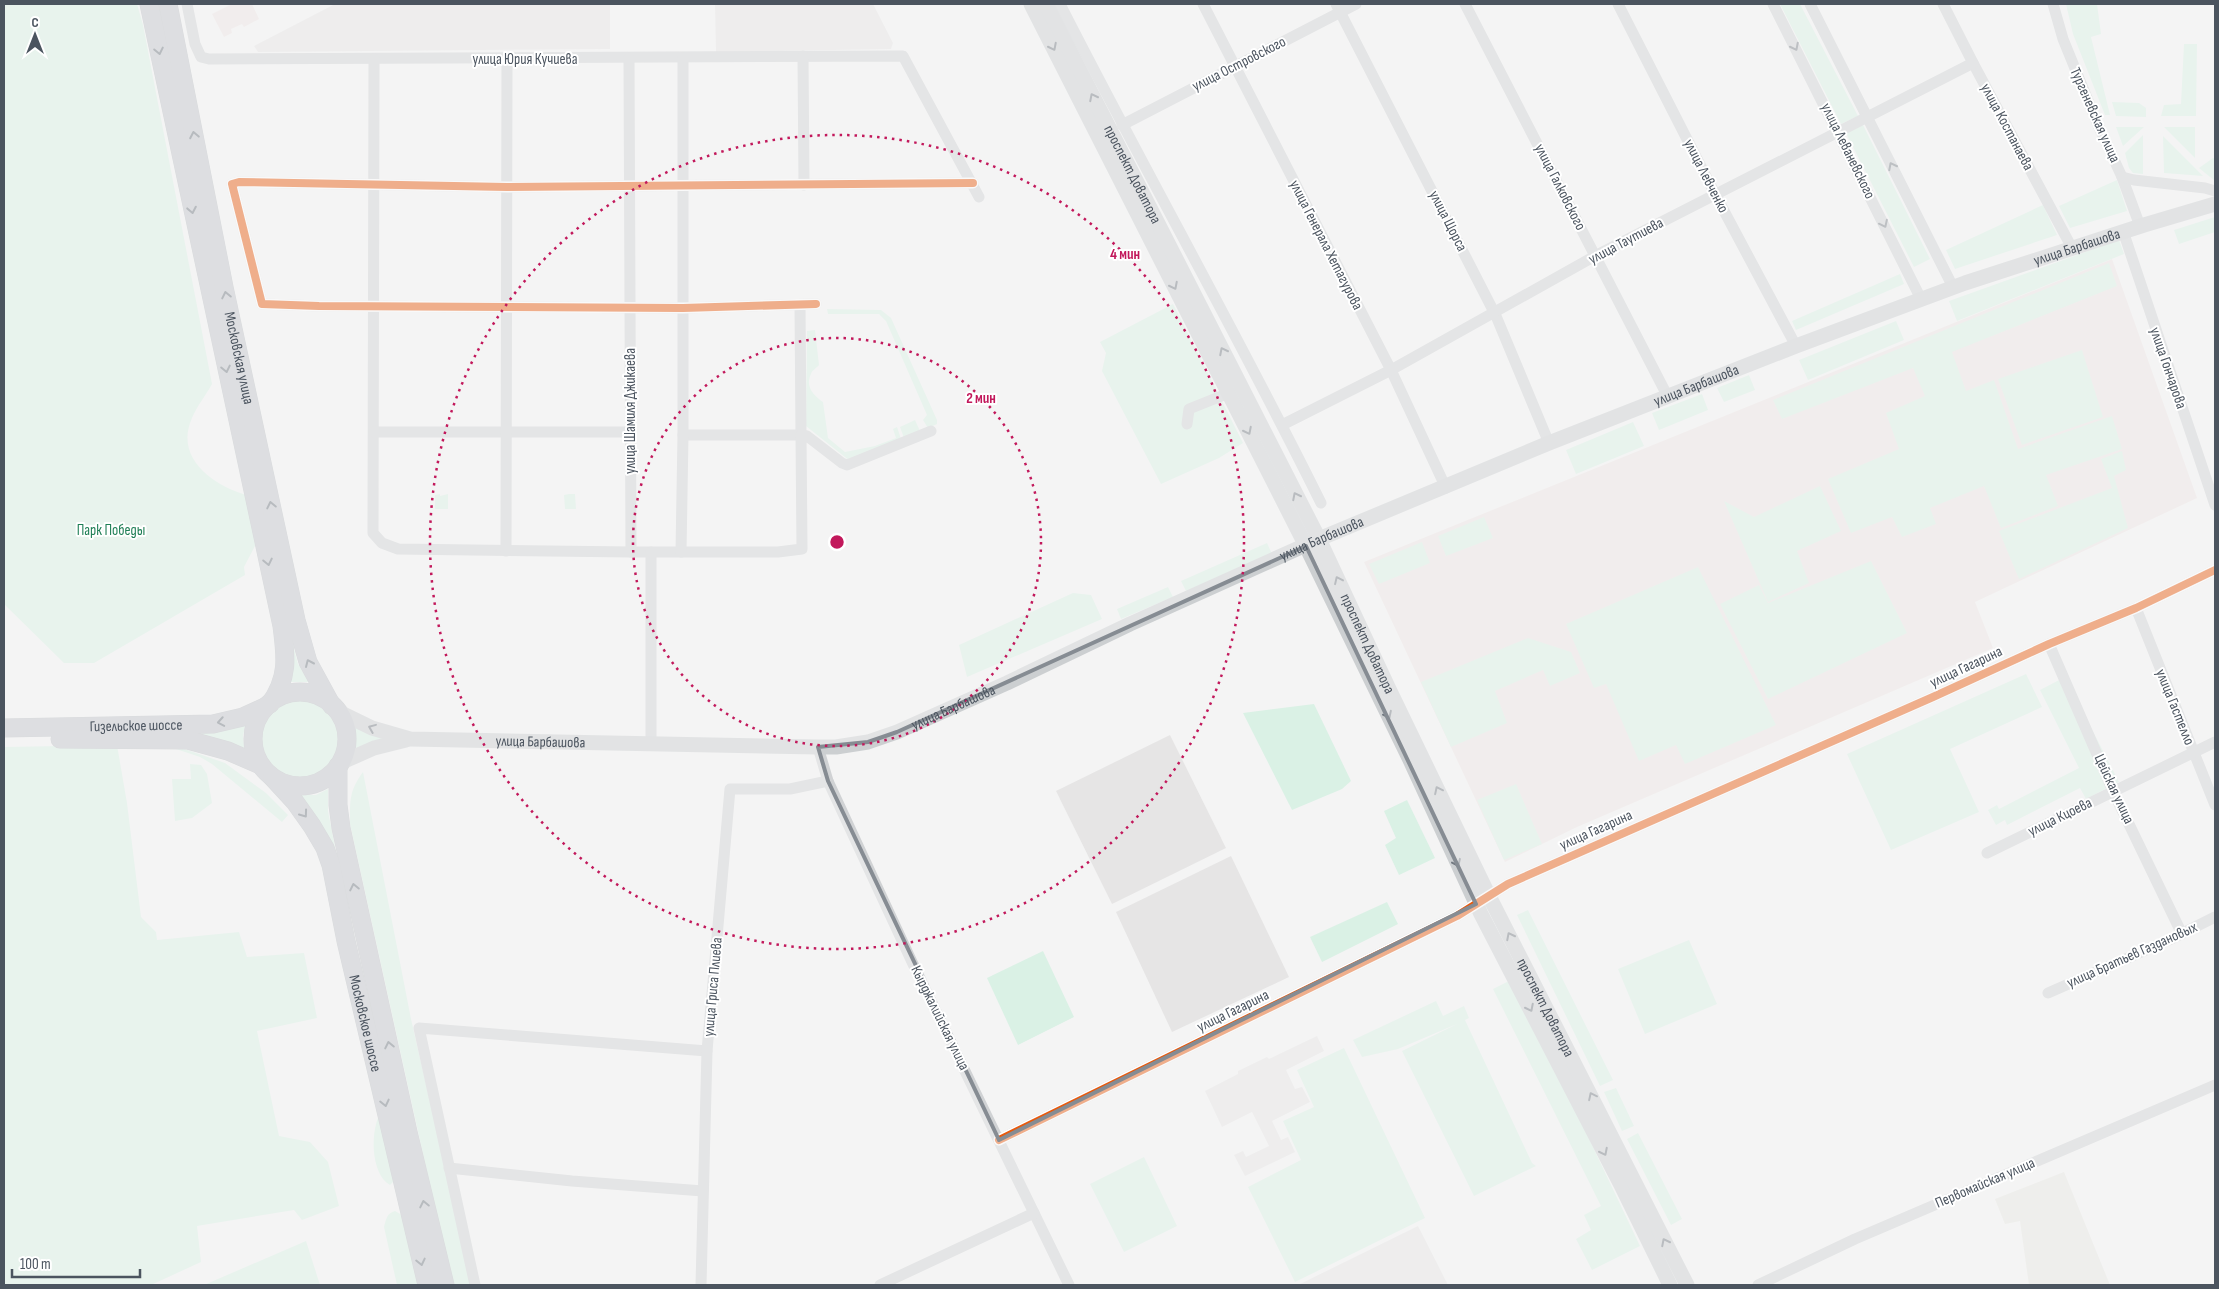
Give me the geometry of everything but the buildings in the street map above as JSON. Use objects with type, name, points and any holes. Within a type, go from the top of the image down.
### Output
[{"type":"highway","name":"Московская улица","points":[[149,4],[282,626],[285,658],[284,675],[280,687],[268,705]]},
{"type":"highway","name":"Московская улица","points":[[168,4],[226,297],[296,620],[308,662],[334,708]]},
{"type":"highway","points":[[297,693],[312,694],[334,708],[344,725],[347,740],[339,765],[323,780],[304,786],[284,783],[266,771],[253,745],[254,731],[259,717],[268,705],[282,696],[297,693]]},
{"type":"highway","name":"Гизельское шоссе","points":[[4,730],[213,724],[242,717],[268,705]]},
{"type":"highway","name":"Гизельское шоссе","points":[[4,730],[188,740],[228,751],[266,771]]},
{"type":"highway","name":"Московское шоссе","points":[[339,765],[338,805],[341,828],[408,1132],[445,1285]]},
{"type":"highway","name":"Московское шоссе","points":[[266,771],[295,802],[312,826],[325,848],[331,865],[346,941],[427,1285]]},
{"type":"main road","name":"проспект Доватора","points":[[1031,4],[1229,393],[1312,542],[1476,904],[1617,1177],[1670,1285]]},
{"type":"main road","name":"проспект Доватора","points":[[1046,4],[1312,542],[1388,687],[1489,896],[1687,1285]]},
{"type":"main road","name":"улица Барбашова","points":[[334,708],[372,728],[410,739],[818,747],[836,747],[868,742],[897,732],[1312,542],[1446,488],[1549,443],[1796,346],[1953,287],[2123,231],[2215,204]]},
{"type":"main road","name":"улица Барбашова","points":[[339,765],[374,748],[410,739]]},
{"type":"street","name":"улица Юрия Кучиева","points":[[187,4],[195,44],[201,57],[242,60],[904,56],[973,184]]},
{"type":"street","name":"проспект Доватора","points":[[1060,4],[1122,125],[1282,425],[1321,503]]},
{"type":"street","name":"улица Генерала Хетагурова","points":[[1203,4],[1391,370],[1446,488]]},
{"type":"street","name":"улица Островского","points":[[1122,125],[1235,66],[1338,8],[1356,4]]},
{"type":"street","name":"улица Галковского","points":[[1465,4],[1668,397]]},
{"type":"street","name":"улица Левченко","points":[[1618,4],[1715,194],[1796,346]]},
{"type":"street","name":"улица Леваневского","points":[[1773,4],[1921,299]]},
{"type":"street","name":"улица Леваневского","points":[[1810,4],[1953,287]]},
{"type":"street","name":"улица Костанаева","points":[[1943,4],[2072,248]]},
{"type":"street","name":"Тургеневская улица","points":[[2053,4],[2063,40],[2098,125],[2122,176],[2140,226]]},
{"type":"street","name":"улица Щорса","points":[[1338,8],[1494,312],[1549,443]]},
{"type":"street","points":[[803,56],[804,185]]},
{"type":"street","name":"улица Шамиля Джикаева","points":[[629,58],[631,552]]},
{"type":"street","points":[[681,552],[683,434],[683,58]]},
{"type":"street","points":[[374,59],[373,533],[376,539],[382,543],[398,549],[506,551],[778,552],[802,549],[800,304]]},
{"type":"street","points":[[506,551],[508,307],[507,59]]},
{"type":"street","name":"улица Таутиева","points":[[1282,425],[1391,370],[1595,256],[1973,63]]},
{"type":"street","points":[[2122,176],[2134,180],[2215,191]]},
{"type":"street","points":[[816,304],[630,308],[374,307],[262,304],[232,184],[239,182],[507,187],[973,184],[979,197]]},
{"type":"street","name":"улица Гончарова","points":[[2123,231],[2215,505]]},
{"type":"street","points":[[1187,424],[1189,409],[1229,393]]},
{"type":"street","points":[[683,434],[801,435],[806,436],[842,463],[847,464],[930,431]]},
{"type":"street","points":[[374,432],[630,432]]},
{"type":"street","points":[[651,552],[651,744]]},
{"type":"street","name":"улица Гагарина","points":[[999,1140],[1449,921],[1508,884],[2049,644],[2136,608],[2215,570]]},
{"type":"street","name":"улица Гастелло","points":[[2136,608],[2215,805]]},
{"type":"street","name":"Цейская улица","points":[[2049,644],[2113,791],[2182,934]]},
{"type":"street","name":"улица Кцоева","points":[[1987,853],[2215,742]]},
{"type":"street","name":"Кырджалийская улица","points":[[818,747],[828,781],[1069,1285]]},
{"type":"street","name":"улица Гриса Плиева","points":[[701,1285],[707,1051],[730,789],[790,789],[828,781]]},
{"type":"street","name":"улица Братьев Газдановых","points":[[2048,993],[2182,934],[2215,917]]},
{"type":"street","points":[[474,1285],[418,1028],[707,1051]]},
{"type":"street","name":"Первомайская улица","points":[[1758,1285],[1864,1235],[2215,1085]]},
{"type":"street","points":[[449,1168],[572,1181],[703,1191]]},
{"type":"street","points":[[880,1285],[1034,1213]]},
{"type":"highlighted area","points":[[1306,546],[1476,904],[999,1140],[828,781],[818,747],[868,742],[897,732]]},
{"type":"shaded area","points":[[232,4],[252,4],[259,19],[244,27],[242,24],[231,29],[232,33],[224,37],[212,14]]},
{"type":"shaded area","points":[[335,4],[610,4],[610,49],[258,52],[254,46]]},
{"type":"shaded area","points":[[715,4],[873,4],[893,43],[891,49],[716,52]]},
{"type":"shaded area","points":[[2112,259],[2197,498],[1975,602],[1993,648],[1577,827],[1505,862],[1364,562]]},
{"type":"shaded area","points":[[1170,735],[1226,848],[1112,904],[1056,791]]},
{"type":"shaded area","points":[[1231,856],[1289,977],[1172,1032],[1116,912]]},
{"type":"shaded area","points":[[1317,1036],[1324,1051],[1286,1070],[1295,1089],[1302,1087],[1310,1102],[1272,1121],[1281,1140],[1288,1137],[1295,1152],[1245,1176],[1234,1155],[1243,1151],[1246,1157],[1269,1146],[1252,1112],[1222,1127],[1205,1091],[1238,1074],[1238,1071],[1267,1057],[1269,1059]]},
{"type":"shaded area","points":[[2064,1172],[2110,1285],[2029,1285],[2020,1221],[2005,1224],[1995,1199]]},
{"type":"shaded area","points":[[1418,1226],[1448,1285],[1298,1285]]},
{"type":"green space","name":"Парк Победы","points":[[4,4],[137,4],[143,25],[212,384],[192,418],[188,432],[188,446],[192,457],[210,477],[246,495],[256,544],[244,567],[245,575],[94,663],[64,663],[4,604]]},
{"type":"green space","points":[[1780,4],[1800,4],[1858,116],[1841,124]]},
{"type":"green space","points":[[2066,4],[2097,4],[2101,34],[2091,37],[2110,115],[2105,115],[2073,34]]},
{"type":"green space","points":[[2184,44],[2197,44],[2196,116],[2161,116],[2164,105],[2181,104]]},
{"type":"green space","points":[[2112,102],[2139,103],[2146,108],[2146,117],[2116,116]]},
{"type":"green space","points":[[1863,125],[1930,259],[1914,267],[1846,133]]},
{"type":"green space","points":[[2116,127],[2144,127],[2123,146]]},
{"type":"green space","points":[[2164,127],[2195,127],[2195,158]]},
{"type":"green space","points":[[2143,135],[2143,174],[2133,173],[2129,168],[2125,153]]},
{"type":"green space","points":[[2163,136],[2203,176],[2164,173]]},
{"type":"green space","points":[[2213,158],[2215,159],[2215,181],[2199,168]]},
{"type":"green space","points":[[2117,180],[2127,211],[2070,228],[2059,206]]},
{"type":"green space","points":[[2043,205],[2057,235],[1955,269],[1946,250]]},
{"type":"green space","points":[[2215,217],[2215,232],[2179,244],[2174,230]]},
{"type":"green space","points":[[2119,240],[2124,254],[1957,321],[1949,301]]},
{"type":"green space","points":[[2109,263],[2117,286],[1952,352],[1966,391],[1994,380],[2018,449],[2112,416],[2122,449],[2046,475],[2058,506],[2001,528],[1984,486],[1930,508],[1936,524],[1902,537],[1892,517],[1851,533],[1828,479],[1899,449],[1886,413],[1925,396],[1913,368],[1782,419],[1773,400]]},
{"type":"green space","points":[[1900,274],[1904,284],[1796,330],[1792,321]]},
{"type":"green space","points":[[1173,304],[1243,443],[1219,458],[1161,484],[1102,371],[1106,353],[1100,342]]},
{"type":"green space","points":[[827,309],[881,310],[891,318],[937,420],[937,424],[928,428],[923,420],[927,415],[886,321],[879,314],[828,314]]},
{"type":"green space","points":[[1896,321],[1904,340],[1808,380],[1799,360]]},
{"type":"green space","points":[[815,330],[819,365],[809,378],[809,382],[813,393],[823,402],[828,438],[845,452],[875,446],[896,438],[893,429],[897,427],[901,439],[850,461],[806,426],[807,331]]},
{"type":"green space","points":[[2082,350],[2103,417],[2022,445],[1998,379]]},
{"type":"green space","points":[[1749,375],[1755,390],[1724,402],[1717,388]]},
{"type":"green space","points":[[1702,394],[1708,410],[1659,430],[1652,413]]},
{"type":"green space","points":[[915,420],[920,431],[904,438],[900,427]]},
{"type":"green space","points":[[1633,422],[1644,446],[1576,474],[1566,450]]},
{"type":"green space","points":[[2122,451],[2126,470],[2114,476],[2128,528],[2019,579],[1999,531],[2112,488],[2101,459]]},
{"type":"green space","points":[[1820,486],[1841,531],[1797,551],[1809,583],[1768,602],[1724,501],[1754,517]]},
{"type":"green space","points":[[440,494],[440,496],[448,494],[448,509],[435,509],[435,495]]},
{"type":"green space","points":[[575,494],[576,509],[565,509],[564,495]]},
{"type":"green space","points":[[1484,517],[1493,538],[1446,556],[1438,536]]},
{"type":"green space","points":[[1422,542],[1430,563],[1379,584],[1369,564]]},
{"type":"green space","points":[[1267,543],[1272,554],[1186,591],[1181,581]]},
{"type":"green space","points":[[1871,561],[1907,633],[1768,699],[1720,604],[1759,585],[1768,603]]},
{"type":"green space","points":[[1698,567],[1776,725],[1685,764],[1676,745],[1639,761],[1606,684],[1594,688],[1566,624]]},
{"type":"green space","points":[[1168,587],[1173,597],[1121,619],[1117,609]]},
{"type":"green space","points":[[1073,593],[1091,595],[1102,619],[967,677],[959,645]]},
{"type":"green space","points":[[1528,638],[1571,652],[1580,673],[1550,686],[1543,670],[1495,691],[1507,723],[1451,747],[1421,682]]},
{"type":"green space","points":[[293,645],[298,664],[309,682],[289,682]]},
{"type":"green space","points":[[2026,674],[2042,707],[1950,749],[1979,812],[1891,850],[1847,754]]},
{"type":"green space","points":[[2065,677],[2119,782],[2086,799],[2080,788],[2007,825],[2005,820],[1996,825],[1988,810],[1997,805],[1999,809],[2079,768],[2040,690]]},
{"type":"green space","points":[[299,700],[314,703],[326,712],[335,724],[338,739],[335,754],[326,766],[314,775],[299,778],[284,775],[272,766],[263,754],[260,739],[263,724],[272,712],[284,703]]},
{"type":"green space","points":[[1314,704],[1351,781],[1342,789],[1292,810],[1243,713]]},
{"type":"green space","points":[[246,722],[243,736],[245,752],[191,735],[196,730]]},
{"type":"green space","points":[[352,725],[391,737],[355,749]]},
{"type":"green space","points":[[117,745],[127,803],[141,917],[156,932],[157,940],[239,932],[247,957],[304,953],[317,1018],[257,1031],[279,1136],[310,1142],[328,1162],[339,1206],[302,1220],[294,1210],[197,1226],[201,1262],[151,1285],[4,1285],[4,747]]},
{"type":"green space","points":[[179,747],[225,763],[266,793],[288,815],[282,822],[212,764],[200,757],[176,749]]},
{"type":"green space","points":[[190,764],[201,765],[207,774],[212,803],[192,818],[175,821],[172,779],[191,779]]},
{"type":"green space","points":[[363,772],[411,1019],[472,1285],[454,1285],[446,1258],[350,824],[351,796]]},
{"type":"green space","points":[[1516,784],[1542,844],[1504,860],[1477,800]]},
{"type":"green space","points":[[328,789],[328,811],[336,852],[326,835],[295,795],[316,795]]},
{"type":"green space","points":[[1407,800],[1435,858],[1399,875],[1385,845],[1396,838],[1384,811]]},
{"type":"green space","points":[[1387,902],[1398,924],[1322,962],[1310,937]]},
{"type":"green space","points":[[1528,910],[1613,1080],[1600,1086],[1517,915]]},
{"type":"green space","points":[[1689,940],[1717,1004],[1645,1034],[1618,969]]},
{"type":"green space","points":[[1043,951],[1074,1017],[1018,1045],[987,978]]},
{"type":"green space","points":[[1513,979],[1640,1246],[1592,1270],[1576,1239],[1591,1230],[1584,1215],[1601,1206],[1493,989]]},
{"type":"green space","points":[[1436,1001],[1443,1016],[1464,1006],[1469,1018],[1465,1020],[1532,1163],[1536,1166],[1474,1196],[1402,1051],[1457,1024],[1398,1049],[1362,1057],[1353,1040]]},
{"type":"green space","points":[[1344,1048],[1425,1218],[1295,1282],[1248,1187],[1301,1160],[1283,1121],[1314,1107],[1297,1070]]},
{"type":"green space","points":[[1616,1088],[1634,1126],[1622,1131],[1604,1092]]},
{"type":"green space","points":[[381,1112],[394,1181],[390,1185],[383,1179],[375,1162],[375,1129]]},
{"type":"green space","points":[[1638,1133],[1682,1219],[1671,1225],[1627,1139]]},
{"type":"green space","points":[[1144,1157],[1177,1226],[1124,1252],[1090,1184]]},
{"type":"green space","points":[[395,1211],[402,1215],[422,1285],[397,1285],[384,1227],[386,1219]]},
{"type":"green space","points":[[306,1241],[320,1285],[204,1285]]},
{"type":"cycle path","points":[[816,304],[683,308],[262,304],[232,184],[239,182],[507,187],[973,183]]},
{"type":"cycle path","points":[[999,1140],[1457,916],[1508,884],[2049,644],[2136,608],[2215,570]]}]
